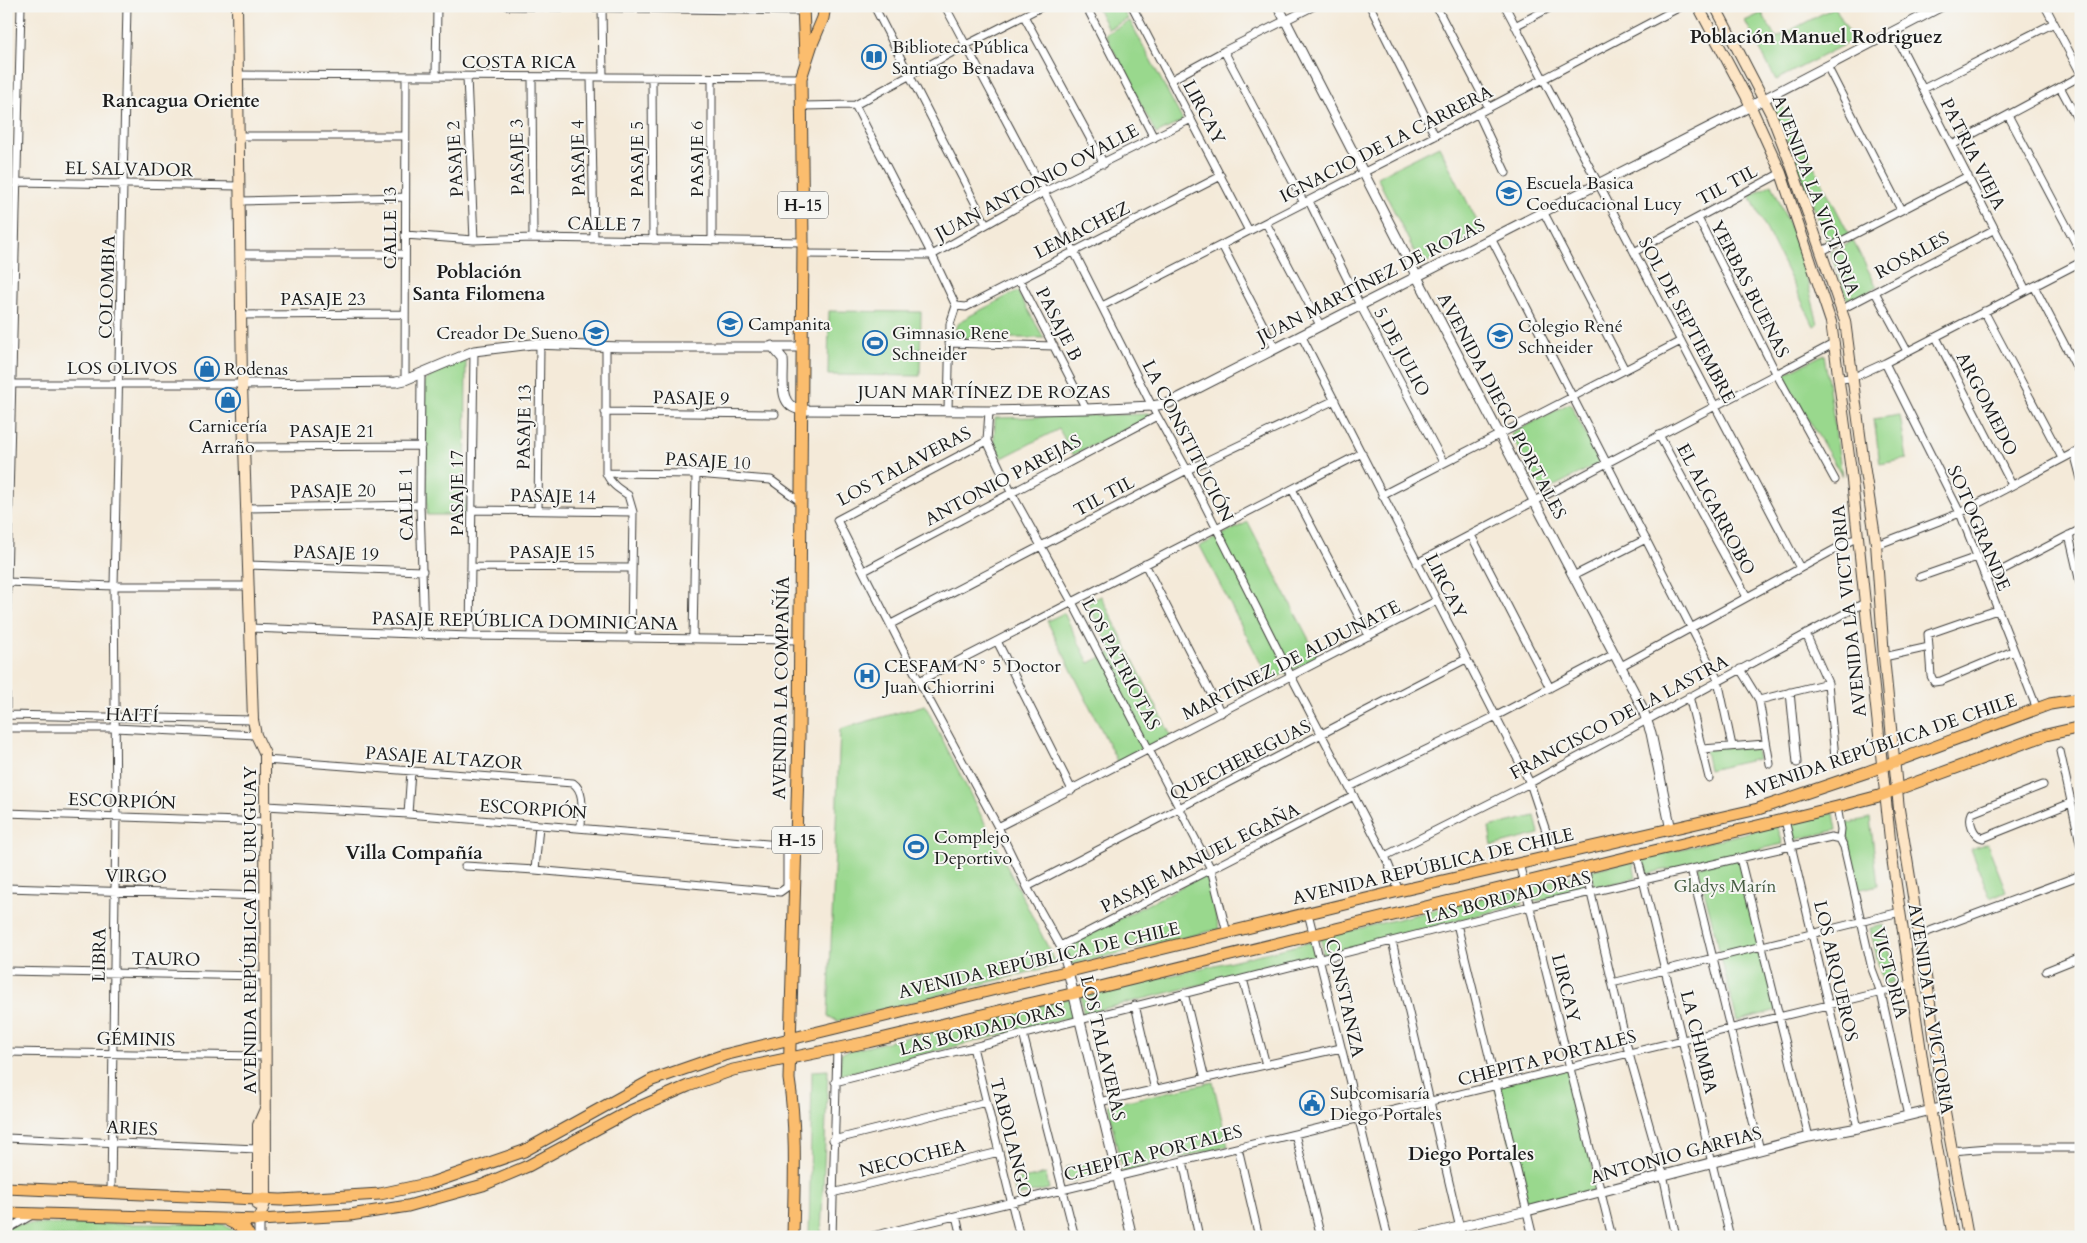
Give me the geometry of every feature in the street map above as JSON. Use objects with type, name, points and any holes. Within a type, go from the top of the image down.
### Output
[{"type":"main road","name":"AVENIDA REPÚBLICA DE URUGUAY","points":[[237,6],[242,384],[249,628],[253,720],[256,735],[265,754],[266,806],[266,1106],[262,1199],[259,1220]]},
{"type":"main road","name":"AVENIDA LA COMPAÑÍA","points":[[793,1237],[794,1186],[791,1097],[788,1079],[792,844],[800,640],[803,248],[801,78],[823,18],[825,6]]},
{"type":"main road","name":"AVENIDA LA VICTORIA","points":[[1698,6],[1750,106],[1781,173],[1829,315],[1859,539],[1884,793],[1900,912],[1930,1110],[1953,1237]]},
{"type":"main road","name":"AVENIDA LA VICTORIA","points":[[1715,6],[1771,114],[1842,309],[1876,543],[1884,657],[1898,788],[1944,1107],[1968,1237]]},
{"type":"main road","name":"AVENIDA LA COMPAÑÍA","points":[[803,9],[805,63]]},
{"type":"main road","name":"AVENIDA REPÚBLICA DE CHILE","points":[[6,1188],[262,1199],[380,1194],[431,1183],[524,1151],[626,1094],[678,1070],[724,1055],[1399,891],[1671,830],[1758,808],[1895,762],[2050,704],[2081,699]]},
{"type":"main road","name":"AVENIDA REPÚBLICA DE CHILE","points":[[6,1212],[259,1220],[350,1215],[408,1206],[483,1185],[528,1166],[628,1112],[660,1097],[733,1070],[789,1059],[1074,993],[1637,854],[1837,808],[2046,735],[2081,727]]},
{"type":"main road","name":"AVENIDA REPÚBLICA DE URUGUAY","points":[[262,1199],[257,1149],[258,1125],[266,1106]]},
{"type":"main road","points":[[223,1219],[238,1224],[245,1229],[250,1237]]},
{"type":"street","points":[[6,716],[10,384],[21,6]]},
{"type":"street","name":"COLOMBIA","points":[[115,718],[114,586],[127,6]]},
{"type":"street","points":[[436,76],[437,6]]},
{"type":"street","points":[[508,6],[803,9]]},
{"type":"street","points":[[874,6],[986,224]]},
{"type":"street","name":"LA CONSTITUCIÓN","points":[[945,6],[1044,192],[1157,416],[1187,470],[1385,856],[1399,891]]},
{"type":"street","points":[[802,106],[855,105],[966,44],[1043,6]]},
{"type":"street","points":[[1086,6],[1154,138]]},
{"type":"street","name":"LIRCAY","points":[[1132,6],[1249,231]]},
{"type":"street","name":"AVENIDA DIEGO PORTALES","points":[[1278,6],[1647,718],[1671,830]]},
{"type":"street","points":[[1171,80],[1224,50],[1314,6]]},
{"type":"street","points":[[1370,6],[1435,136]]},
{"type":"street","points":[[1436,6],[1489,108]]},
{"type":"street","name":"SOL DE SEPTIEMBRE","points":[[1505,6],[1800,568]]},
{"type":"street","points":[[1515,26],[1553,6]]},
{"type":"street","name":"IGNACIO DE LA CARRERA","points":[[1102,306],[1435,136],[1682,6]]},
{"type":"street","name":"JUAN MARTÍNEZ DE ROZAS","points":[[801,410],[1086,409],[1152,406],[1168,402],[1750,106],[1942,6]]},
{"type":"street","points":[[1952,144],[2081,75],[2045,6]]},
{"type":"street","points":[[602,7],[603,77]]},
{"type":"street","points":[[1024,16],[1104,164]]},
{"type":"street","points":[[1923,89],[2054,23]]},
{"type":"street","name":"PATRIA VIEJA","points":[[1894,31],[2026,290]]},
{"type":"street","name":"5 DE JULIO","points":[[1224,50],[1443,462]]},
{"type":"street","points":[[1826,66],[1901,210]]},
{"type":"street","name":"COSTA RICA","points":[[238,76],[801,78]]},
{"type":"street","name":"CALLE 13","points":[[405,380],[406,76]]},
{"type":"street","name":"PASAJE 2","points":[[467,76],[474,240]]},
{"type":"street","name":"PASAJE 3","points":[[532,77],[533,238]]},
{"type":"street","name":"PASAJE 4","points":[[591,77],[594,239]]},
{"type":"street","name":"PASAJE 5","points":[[652,77],[653,240]]},
{"type":"street","name":"PASAJE 6","points":[[712,78],[712,241]]},
{"type":"street","points":[[2060,87],[2080,123]]},
{"type":"street","points":[[855,105],[956,306],[950,324],[948,410]]},
{"type":"street","points":[[1478,113],[1506,173]]},
{"type":"street","points":[[2008,115],[2081,253]]},
{"type":"street","name":"JUAN ANTONIO OVALLE","points":[[803,248],[932,255],[1044,192],[1104,164],[1191,119]]},
{"type":"street","points":[[239,136],[406,136]]},
{"type":"street","name":"TIL TIL","points":[[1634,252],[1781,173]]},
{"type":"street","name":"LEMACHEZ","points":[[956,306],[966,307],[1073,250],[1221,176]]},
{"type":"street","points":[[1822,252],[1968,176]]},
{"type":"street","name":"EL SALVADOR","points":[[17,182],[240,186]]},
{"type":"street","points":[[240,201],[405,197]]},
{"type":"street","points":[[1543,211],[1625,370]]},
{"type":"street","name":"YERBAS BUENAS","points":[[1698,218],[1776,373],[1835,480]]},
{"type":"street","points":[[1266,223],[1320,325]]},
{"type":"street","name":"ROSALES","points":[[1842,309],[1995,229]]},
{"type":"street","name":"CALLE 7","points":[[405,235],[474,240],[533,238],[712,241],[803,248]]},
{"type":"street","points":[[1491,238],[1718,680],[1732,746]]},
{"type":"street","points":[[1222,245],[1275,348]]},
{"type":"street","points":[[240,254],[405,254]]},
{"type":"street","points":[[1839,379],[1852,378],[1885,363],[2081,262]]},
{"type":"street","name":"PASAJE B","points":[[1019,279],[1086,409]]},
{"type":"street","points":[[2034,286],[2081,376]]},
{"type":"street","points":[[1875,292],[1907,351]]},
{"type":"street","points":[[1984,312],[2062,458]]},
{"type":"street","name":"PASAJE 23","points":[[241,315],[405,314]]},
{"type":"street","name":"LIRCAY","points":[[1300,335],[1530,783],[1554,855]]},
{"type":"street","name":"ARGOMEDO","points":[[1936,337],[2012,485]]},
{"type":"street","points":[[1382,495],[1681,341]]},
{"type":"street","points":[[1417,563],[1834,342]]},
{"type":"street","points":[[949,343],[1054,346]]},
{"type":"street","name":"LOS OLIVOS","points":[[10,384],[242,384],[405,380],[474,351],[540,345],[802,347]]},
{"type":"street","name":"PASAJE 13","points":[[538,510],[540,345]]},
{"type":"street","points":[[772,346],[783,359],[783,381],[786,400],[794,409],[801,410]]},
{"type":"street","points":[[606,347],[606,473],[610,482],[628,495],[633,512],[631,639]]},
{"type":"street","name":"PASAJE 17","points":[[470,636],[474,351]]},
{"type":"street","name":"SOTOGRANDE","points":[[1885,363],[1960,513],[2037,709]]},
{"type":"street","name":"CALLE 1","points":[[421,373],[420,505],[424,635]]},
{"type":"street","name":"TIL TIL","points":[[891,624],[1187,470],[1335,400]]},
{"type":"street","name":"LOS PATRIOTAS","points":[[989,410],[988,441],[1011,492],[1072,602],[1211,869],[1226,933]]},
{"type":"street","name":"PASAJE 9","points":[[605,412],[775,414]]},
{"type":"street","name":"ANTONIO PAREJAS","points":[[864,571],[1157,416]]},
{"type":"street","name":"EL ALGARROBO","points":[[1659,435],[1747,597]]},
{"type":"street","name":"LOS TALAVERAS","points":[[988,441],[837,520],[919,680],[998,826],[1027,888],[1060,946],[1074,993],[1132,1237]]},
{"type":"street","name":"PASAJE 21","points":[[244,447],[420,446]]},
{"type":"street","points":[[1876,543],[1882,543],[1960,513],[2078,450],[2081,479]]},
{"type":"street","points":[[919,680],[1362,453]]},
{"type":"street","name":"PASAJE 10","points":[[606,473],[696,474],[771,480],[801,502]]},
{"type":"street","points":[[693,639],[696,474]]},
{"type":"street","points":[[1292,489],[1369,636]]},
{"type":"street","name":"PASAJE 20","points":[[246,508],[420,505]]},
{"type":"street","name":"PASAJE 14","points":[[472,510],[633,512]]},
{"type":"street","points":[[1985,579],[2081,529]]},
{"type":"street","points":[[1471,535],[1550,688]]},
{"type":"street","points":[[2069,535],[2081,587]]},
{"type":"street","points":[[1573,576],[1646,539]]},
{"type":"street","points":[[1621,666],[1852,540],[1859,539]]},
{"type":"street","points":[[1920,577],[1977,557]]},
{"type":"street","points":[[1145,564],[1221,713]]},
{"type":"street","name":"PASAJE 19","points":[[247,565],[423,571]]},
{"type":"street","name":"PASAJE 15","points":[[472,567],[632,568]]},
{"type":"street","points":[[7,582],[114,586],[248,586]]},
{"type":"street","name":"MARTÍNEZ DE ALDUNATE","points":[[998,826],[1072,790],[1436,601]]},
{"type":"street","name":"FRANCISCO DE LA LASTRA","points":[[1385,856],[1530,783],[1647,718],[1866,602]]},
{"type":"street","points":[[1997,610],[1928,634],[1931,676],[1934,682],[1941,682],[2013,651]]},
{"type":"street","name":"PASAJE REPÚBLICA DOMINICANA","points":[[249,628],[424,635],[800,640]]},
{"type":"street","points":[[1806,634],[1828,683],[1835,758]]},
{"type":"street","points":[[997,641],[1072,790]]},
{"type":"street","points":[[1884,657],[1929,647]]},
{"type":"street","points":[[1349,787],[1496,716],[1614,654]]},
{"type":"street","name":"QUECHEREGUAS","points":[[1027,888],[1466,659]]},
{"type":"street","points":[[1740,669],[1759,700],[1765,744],[1770,764]]},
{"type":"street","points":[[1759,700],[1828,683]]},
{"type":"street","points":[[1790,692],[1797,763]]},
{"type":"street","points":[[1689,696],[1710,778]]},
{"type":"street","name":"HAITÍ","points":[[6,716],[253,720]]},
{"type":"street","name":"LIBRA","points":[[111,1192],[116,816],[115,718]]},
{"type":"street","name":"HAITÍ","points":[[6,728],[115,728],[256,735]]},
{"type":"street","points":[[1703,749],[1765,744]]},
{"type":"street","points":[[2060,751],[2081,847]]},
{"type":"street","name":"PASAJE ALTAZOR","points":[[265,760],[574,783],[579,787],[581,793],[581,828]]},
{"type":"street","points":[[408,814],[411,771]]},
{"type":"street","points":[[2043,785],[1972,813],[1970,818],[1974,833],[1978,837],[1983,838],[2071,803]]},
{"type":"street","name":"PASAJE MANUEL EGAÑA","points":[[1060,946],[1354,796]]},
{"type":"street","name":"ESCORPIÓN","points":[[266,806],[408,814],[539,826],[792,844]]},
{"type":"street","name":"VICTORIA","points":[[1837,808],[1841,829],[1840,839],[1844,847],[1872,970],[1881,993],[1908,1116]]},
{"type":"street","name":"ESCORPIÓN","points":[[6,814],[266,822]]},
{"type":"street","name":"LOS ARQUEROS","points":[[1785,820],[1858,1128]]},
{"type":"street","points":[[535,870],[539,826]]},
{"type":"street","name":"LAS BORDADORAS","points":[[835,1082],[1530,906],[1831,837],[1840,839]]},
{"type":"street","points":[[465,866],[535,870],[780,892],[784,891],[787,887],[792,844]]},
{"type":"street","name":"LA CHIMBA","points":[[1637,854],[1730,1237]]},
{"type":"street","points":[[1740,858],[1809,1137]]},
{"type":"street","name":"LIRCAY","points":[[1519,863],[1612,1237]]},
{"type":"street","points":[[1585,868],[1629,1054],[1663,1174],[1676,1237]]},
{"type":"street","points":[[1691,868],[1760,1150]]},
{"type":"street","points":[[1920,934],[2081,875]]},
{"type":"street","name":"VIRGO","points":[[6,888],[265,896]]},
{"type":"street","points":[[1612,984],[1900,912]]},
{"type":"street","name":"CONSTANZA","points":[[1308,913],[1315,935],[1388,1237]]},
{"type":"street","points":[[1457,924],[1533,1237]]},
{"type":"street","points":[[1392,941],[1462,1237]]},
{"type":"street","points":[[2046,971],[2081,957]]},
{"type":"street","name":"TAURO","points":[[6,971],[265,976]]},
{"type":"street","points":[[1243,979],[1266,1065]]},
{"type":"street","name":"CHEPITA PORTALES","points":[[868,1237],[1911,985]]},
{"type":"street","points":[[1184,993],[1205,1079]]},
{"type":"street","points":[[1135,1005],[1155,1090]]},
{"type":"street","points":[[1023,1034],[1075,1237]]},
{"type":"street","name":"TABOLANGO","points":[[973,1047],[1020,1237]]},
{"type":"street","points":[[832,1237],[833,1140],[837,1048]]},
{"type":"street","points":[[1099,1102],[1341,1048]]},
{"type":"street","name":"GÉMINIS","points":[[6,1052],[265,1056]]},
{"type":"street","points":[[833,1140],[986,1102]]},
{"type":"street","name":"ANTONIO GARFIAS","points":[[1416,1237],[1527,1211],[1809,1137],[1858,1128],[1944,1107]]},
{"type":"street","points":[[1295,1134],[1321,1237]]},
{"type":"street","name":"ARIES","points":[[6,1138],[257,1149]]},
{"type":"street","points":[[1238,1148],[1259,1237]]},
{"type":"street","points":[[1951,1151],[1989,1148],[2081,1148]]},
{"type":"street","name":"NECOCHEA","points":[[832,1193],[999,1152]]},
{"type":"street","points":[[1183,1161],[1199,1237]]},
{"type":"street","points":[[6,1230],[35,1214]]},
{"type":"street","points":[[956,1216],[961,1237]]},
{"type":"street","name":"AVENIDA REPÚBLICA DE URUGUAY","points":[[259,1220],[259,1237]]},
{"type":"green space","points":[[1096,6],[1121,6],[1128,19],[1108,29]]},
{"type":"green space","points":[[1835,7],[1853,40],[1776,80],[1745,21],[1762,13],[1776,38]]},
{"type":"green space","points":[[1130,21],[1183,121],[1156,134],[1105,34]]},
{"type":"green space","points":[[1782,105],[1849,234],[1828,244],[1796,161],[1773,109]]},
{"type":"green space","points":[[1439,146],[1483,233],[1421,265],[1377,177]]},
{"type":"green space","points":[[1772,184],[1800,251],[1818,324],[1814,326],[1750,196]]},
{"type":"green space","points":[[1853,241],[1877,287],[1848,302],[1830,252]]},
{"type":"green space","points":[[1017,291],[1044,338],[954,338],[956,327],[962,320]]},
{"type":"green space","name":"Gimnasio Rene Schneider","points":[[829,311],[921,312],[920,376],[828,375]]},
{"type":"green space","points":[[466,353],[465,515],[427,515],[424,381]]},
{"type":"green space","points":[[1824,354],[1842,476],[1782,375]]},
{"type":"green space","points":[[1570,403],[1600,463],[1541,493],[1511,434]]},
{"type":"green space","points":[[1150,414],[1151,417],[1073,455],[1059,429],[1002,458],[994,441],[995,418]]},
{"type":"green space","points":[[1900,415],[1907,459],[1880,464],[1874,419]]},
{"type":"green space","points":[[1248,522],[1318,657],[1270,681],[1200,546]]},
{"type":"green space","points":[[1101,596],[1171,736],[1118,763],[1047,621],[1064,613],[1089,663],[1112,652],[1088,603]]},
{"type":"green space","name":"Complejo Deportivo","points":[[925,705],[1057,965],[837,1021],[828,1016],[840,729]]},
{"type":"green space","points":[[1754,743],[1758,759],[1709,770],[1704,746]]},
{"type":"green space","points":[[1834,813],[1837,830],[1794,840],[1791,823]]},
{"type":"green space","points":[[1535,816],[1539,834],[1492,846],[1489,827]]},
{"type":"green space","points":[[1870,818],[1878,885],[1858,890],[1845,824]]},
{"type":"green space","points":[[1777,825],[1783,844],[1646,874],[1641,859]]},
{"type":"green space","points":[[1987,843],[2006,891],[1990,898],[1971,849]]},
{"type":"green space","name":"Gladys Marín","points":[[1739,858],[1777,1010],[1737,1021],[1698,866]]},
{"type":"green space","points":[[1633,861],[1636,878],[1594,888],[1591,870]]},
{"type":"green space","points":[[1206,874],[1219,929],[1071,965],[1065,947]]},
{"type":"green space","points":[[1581,874],[1585,890],[1533,902],[1530,886]]},
{"type":"green space","points":[[1519,889],[1523,904],[1323,955],[1321,938]]},
{"type":"green space","points":[[1884,925],[1887,931],[1894,982],[1883,984],[1870,928]]},
{"type":"green space","points":[[1311,942],[1315,956],[1083,1014],[1081,997]]},
{"type":"green space","points":[[1070,998],[1073,1017],[840,1075],[841,1053]]},
{"type":"green space","points":[[1569,1068],[1598,1190],[1527,1209],[1495,1086]]},
{"type":"green space","points":[[828,1070],[821,1237],[809,1237],[812,1071]]},
{"type":"green space","points":[[1213,1082],[1228,1146],[1122,1172],[1108,1105]]},
{"type":"green space","points":[[1099,1160],[1102,1174],[1069,1182],[1066,1167]]},
{"type":"green space","points":[[1046,1174],[1049,1189],[1016,1196],[1013,1181]]},
{"type":"green space","points":[[6,1224],[223,1224],[242,1237],[6,1237]]},
{"type":"waterway","points":[[2061,1237],[2081,1231]]},
{"type":"place","name":"Biblioteca Pública Santiago Benadava","points":[[874,57]]},
{"type":"place","name":"Escuela Basica Coeducacional Lucy","points":[[1509,193]]},
{"type":"place","name":"Campanita","points":[[730,324]]},
{"type":"place","name":"Creador De Sueno","points":[[596,333]]},
{"type":"place","name":"Colegio René Schneider","points":[[1500,336]]},
{"type":"place","name":"Gimnasio Rene Schneider","points":[[875,343]]},
{"type":"place","name":"Rodenas","points":[[207,369]]},
{"type":"place","name":"Carnicería Arraño","points":[[228,400]]},
{"type":"place","name":"CESFAM N° 5 Doctor Juan Chiorrini","points":[[867,676]]},
{"type":"place","name":"Complejo Deportivo","points":[[916,847]]},
{"type":"place","name":"Subcomisaría Diego Portales","points":[[1312,1103]]},
{"type":"district","name":"Población Manuel Rodriguez","points":[[1816,36]]},
{"type":"district","name":"Rancagua Oriente","points":[[181,100]]},
{"type":"district","name":"Población Santa Filomena","points":[[479,282]]},
{"type":"district","name":"Villa Compañía","points":[[414,852]]},
{"type":"district","name":"Diego Portales","points":[[1471,1153]]}]
